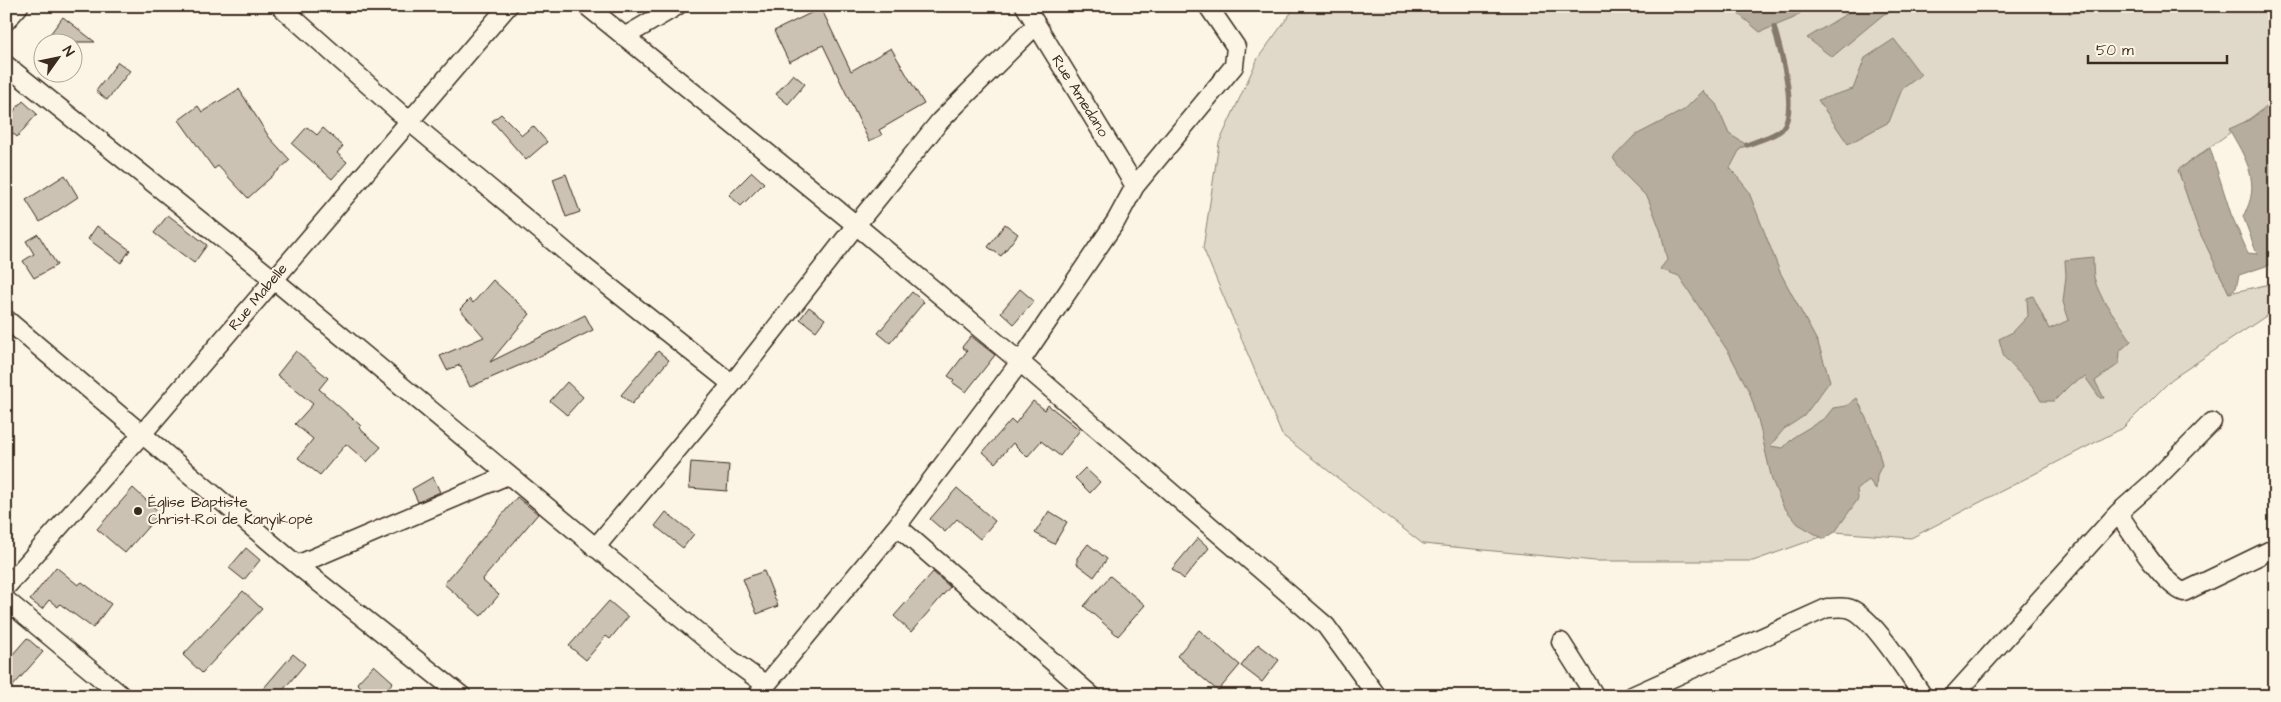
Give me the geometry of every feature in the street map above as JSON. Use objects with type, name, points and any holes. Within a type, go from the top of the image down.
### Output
[{"type":"street","points":[[6,21],[19,6]]},
{"type":"street","points":[[280,6],[410,122],[572,257],[732,384]]},
{"type":"street","name":"Rue Mabelle","points":[[6,587],[142,434],[508,6]]},
{"type":"street","points":[[587,6],[856,225],[1020,362],[1326,626],[1377,696]]},
{"type":"street","points":[[624,37],[677,6]]},
{"type":"street","name":"Rue Amedano","points":[[1025,6],[1135,186]]},
{"type":"street","points":[[6,66],[273,279],[730,659],[762,691],[897,526],[1020,362],[1116,221],[1135,186],[1234,66],[1236,47],[1208,6]]},
{"type":"street","points":[[595,548],[732,384],[940,121],[1036,25]]},
{"type":"street","points":[[6,319],[297,565],[462,696]]},
{"type":"street","points":[[1953,696],[2118,513],[2152,483],[2212,422]]},
{"type":"street","points":[[297,565],[508,474]]},
{"type":"street","points":[[2118,513],[2172,586],[2184,592],[2275,548]]},
{"type":"street","points":[[897,526],[1092,696]]},
{"type":"street","points":[[6,600],[122,696]]},
{"type":"street","points":[[1632,696],[1827,608],[1848,608],[1859,613],[1873,626],[1923,696]]},
{"type":"street","points":[[1561,642],[1595,696]]},
{"type":"shaded area","points":[[1296,6],[2275,6],[2275,123],[2267,106],[2178,170],[2229,293],[2275,283],[2275,310],[2172,379],[2123,428],[1911,538],[1835,532],[1753,561],[1595,561],[1423,544],[1282,435],[1203,248],[1219,143],[1258,58]]},
{"type":"shaded area","points":[[1729,6],[1809,6],[1794,18],[1760,32]]},
{"type":"shaded area","points":[[1859,6],[1909,6],[1884,14],[1832,57],[1807,38]]},
{"type":"shaded area","points":[[2067,6],[2092,6],[2070,14]]},
{"type":"shaded area","points":[[1894,39],[1921,75],[1902,89],[1889,122],[1848,144],[1818,100],[1853,89],[1865,58]]},
{"type":"shaded area","points":[[1703,91],[1716,104],[1729,134],[1747,145],[1740,149],[1730,168],[1748,190],[1780,272],[1818,343],[1830,381],[1804,416],[1784,429],[1770,446],[1783,448],[1795,436],[1825,418],[1833,408],[1846,406],[1857,398],[1875,438],[1882,465],[1877,475],[1876,489],[1869,480],[1857,489],[1858,499],[1835,532],[1824,539],[1798,524],[1783,506],[1772,480],[1758,419],[1749,391],[1729,353],[1679,276],[1660,269],[1667,260],[1661,232],[1648,198],[1623,173],[1613,158],[1634,136],[1684,110]]},
{"type":"shaded area","points":[[2268,106],[2275,123],[2275,263],[2239,275],[2236,288],[2229,293],[2198,229],[2178,170],[2210,148],[2231,214],[2248,253],[2257,254],[2243,216],[2252,193],[2250,171],[2229,129],[2249,120]]},
{"type":"shaded area","points":[[2093,257],[2094,277],[2100,294],[2131,341],[2120,351],[2119,364],[2095,381],[2104,398],[2100,398],[2085,377],[2071,384],[2054,401],[2041,401],[2034,389],[2004,357],[1999,339],[2013,332],[2028,316],[2027,298],[2033,296],[2049,329],[2069,320],[2063,302],[2066,276],[2065,260]]},
{"type":"building","points":[[821,8],[851,71],[891,48],[924,104],[879,130],[882,135],[869,141],[823,45],[789,62],[774,31]]},
{"type":"building","points":[[63,17],[95,42],[82,42],[82,32],[52,32]]},
{"type":"building","points":[[118,62],[130,71],[107,100],[96,91]]},
{"type":"building","points":[[793,74],[805,84],[788,104],[776,94]]},
{"type":"building","points":[[239,89],[269,137],[290,160],[248,198],[218,166],[214,169],[179,120],[198,106],[202,112]]},
{"type":"building","points":[[23,101],[37,114],[17,137],[6,127],[6,120]]},
{"type":"building","points":[[501,114],[522,135],[533,126],[547,142],[526,160],[492,121]]},
{"type":"building","points":[[307,127],[317,135],[323,128],[343,146],[337,153],[347,162],[332,179],[292,144]]},
{"type":"building","points":[[752,172],[764,183],[741,206],[729,195]]},
{"type":"building","points":[[566,174],[580,212],[566,217],[553,179]]},
{"type":"building","points":[[65,175],[78,197],[40,222],[26,200]]},
{"type":"building","points":[[168,215],[207,245],[194,263],[154,233]]},
{"type":"building","points":[[1005,224],[1018,234],[1001,256],[988,247]]},
{"type":"building","points":[[97,226],[130,250],[121,263],[88,239]]},
{"type":"building","points":[[38,234],[57,265],[34,278],[23,261],[34,254],[26,241]]},
{"type":"building","points":[[493,280],[530,314],[490,362],[585,315],[593,330],[534,359],[470,387],[460,365],[447,370],[440,356],[484,337],[460,309],[470,299],[473,303]]},
{"type":"building","points":[[1020,289],[1034,301],[1014,324],[1001,312]]},
{"type":"building","points":[[912,292],[924,302],[890,343],[878,333]]},
{"type":"building","points":[[809,307],[825,319],[816,331],[800,319]]},
{"type":"building","points":[[971,336],[995,355],[966,392],[952,382],[954,380],[948,376],[967,351],[962,347]]},
{"type":"building","points":[[296,351],[328,378],[319,389],[361,426],[359,428],[381,447],[367,462],[346,444],[320,475],[298,458],[313,439],[295,424],[313,404],[277,375]]},
{"type":"building","points":[[658,351],[669,360],[632,404],[621,395]]},
{"type":"building","points":[[567,382],[583,397],[567,415],[550,401]]},
{"type":"building","points":[[1033,401],[1045,410],[1048,405],[1080,430],[1060,456],[1041,441],[1027,457],[1013,443],[995,463],[983,452],[1011,420],[1015,424]]},
{"type":"building","points":[[691,462],[729,465],[727,491],[689,488]]},
{"type":"building","points":[[1085,468],[1100,482],[1090,493],[1075,478]]},
{"type":"building","points":[[433,477],[440,492],[418,502],[412,489]]},
{"type":"building","points":[[133,488],[160,513],[125,553],[97,529]]},
{"type":"building","points":[[957,488],[995,521],[980,539],[957,519],[945,532],[930,519]]},
{"type":"building","points":[[517,497],[538,514],[482,580],[499,595],[481,616],[444,584]]},
{"type":"building","points":[[1049,511],[1067,522],[1054,544],[1035,533]]},
{"type":"building","points":[[666,512],[694,534],[683,548],[655,526]]},
{"type":"building","points":[[1198,538],[1209,548],[1184,579],[1172,569]]},
{"type":"building","points":[[1088,544],[1107,559],[1094,577],[1077,564],[1077,558]]},
{"type":"building","points":[[246,548],[260,560],[244,580],[229,568]]},
{"type":"building","points":[[56,567],[78,585],[82,582],[111,604],[93,628],[60,604],[58,607],[49,600],[42,609],[30,600]]},
{"type":"building","points":[[764,571],[778,606],[757,614],[743,579]]},
{"type":"building","points":[[933,572],[950,587],[911,632],[894,616]]},
{"type":"building","points":[[1110,576],[1145,605],[1118,636],[1084,606]]},
{"type":"building","points":[[243,591],[262,609],[202,673],[183,655]]},
{"type":"building","points":[[609,601],[628,617],[610,639],[606,636],[586,660],[569,646]]},
{"type":"building","points":[[1199,630],[1240,665],[1218,691],[1177,656]]},
{"type":"building","points":[[27,638],[43,652],[6,694],[6,662]]},
{"type":"building","points":[[1258,644],[1279,660],[1262,682],[1241,666]]},
{"type":"building","points":[[293,654],[305,664],[278,696],[257,696]]},
{"type":"building","points":[[374,665],[393,682],[381,696],[370,696],[357,683]]},
{"type":"waterway","points":[[1747,145],[1779,132],[1787,120],[1789,108],[1787,79],[1774,27]]},
{"type":"place","name":"Église Baptiste Christ-Roi de Kanyikopé","points":[[138,511]]}]
